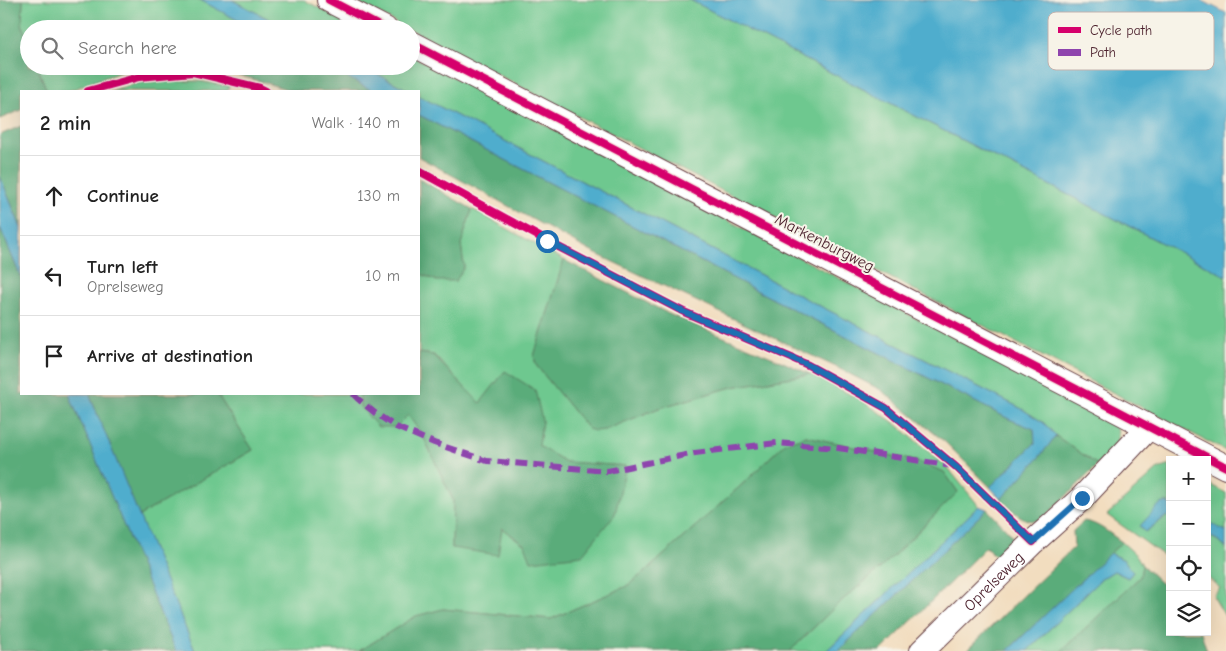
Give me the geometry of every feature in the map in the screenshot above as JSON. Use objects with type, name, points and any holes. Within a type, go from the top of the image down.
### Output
[{"type":"street","points":[[329,0],[367,20]]},
{"type":"street","name":"Markenburgweg","points":[[420,48],[1226,467]]},
{"type":"street","name":"Oprelseweg","points":[[922,651],[1033,542],[1082,498],[1149,427]]},
{"type":"green space","points":[[0,0],[23,0],[22,20],[20,20],[20,75],[41,75],[47,90],[20,90],[20,110],[0,119]]},
{"type":"green space","points":[[23,0],[200,0],[238,20],[22,20]]},
{"type":"green space","points":[[232,0],[304,0],[343,20],[271,20]]},
{"type":"green space","points":[[352,0],[690,0],[1226,276],[1226,451],[420,35],[420,20],[391,20]]},
{"type":"green space","points":[[420,60],[1115,422],[1118,442],[1098,465],[1056,436],[1044,423],[1022,409],[818,305],[420,97],[420,90],[408,90],[379,75],[420,75]]},
{"type":"green space","points":[[41,75],[112,75],[71,90],[47,90]]},
{"type":"green space","points":[[239,75],[343,75],[371,90],[290,90]]},
{"type":"green space","points":[[198,81],[229,86],[227,90],[112,90],[142,82]]},
{"type":"green space","points":[[420,116],[777,301],[1009,419],[1034,429],[1035,443],[990,487],[945,442],[881,390],[590,251],[420,158]]},
{"type":"green space","points":[[20,126],[20,226],[0,176],[0,135]]},
{"type":"green space","points":[[420,180],[472,209],[461,244],[464,267],[456,281],[437,281],[420,273]]},
{"type":"green space","points":[[472,209],[564,260],[534,356],[536,365],[588,429],[605,430],[659,408],[732,387],[810,374],[861,400],[896,424],[948,468],[979,506],[826,651],[790,651],[839,603],[883,566],[958,492],[944,472],[919,462],[806,436],[785,443],[747,480],[627,586],[551,619],[443,609],[416,616],[359,651],[195,651],[139,516],[253,450],[218,395],[360,395],[360,407],[408,415],[423,436],[453,500],[452,548],[501,528],[525,545],[626,466],[566,462],[539,446],[542,420],[505,371],[480,404],[434,355],[420,353],[420,273],[437,281],[464,267],[461,244]]},
{"type":"green space","points":[[0,227],[20,276],[20,395],[69,395],[176,651],[0,651]]},
{"type":"green space","points":[[564,260],[671,315],[810,374],[732,387],[659,408],[605,430],[595,431],[588,429],[536,365],[534,356]]},
{"type":"green space","points":[[420,353],[433,355],[480,403],[505,371],[535,390],[542,420],[539,446],[566,462],[626,466],[615,514],[582,555],[531,561],[525,545],[502,528],[498,555],[452,548],[453,500],[423,436],[408,415],[396,427],[378,427],[360,407],[360,395],[420,395]]},
{"type":"green space","points":[[89,395],[218,395],[253,450],[139,516]]},
{"type":"green space","points":[[806,436],[919,462],[944,472],[958,492],[883,566],[839,603],[790,651],[359,651],[416,616],[443,609],[551,619],[627,586],[747,480],[785,443]]},
{"type":"green space","points":[[1056,436],[1098,465],[1047,515],[1036,521],[1026,520],[1001,499]]},
{"type":"green space","points":[[1166,466],[1166,502],[1145,532],[1166,517],[1166,557],[1107,515],[1158,469]]},
{"type":"green space","points":[[1211,485],[1226,493],[1226,531],[1211,524]]},
{"type":"green space","points":[[987,509],[1014,539],[1013,551],[1002,563],[986,547],[881,651],[838,651]]},
{"type":"green space","points":[[1084,521],[1099,526],[1122,542],[1007,651],[966,651],[1074,547],[1073,531]]},
{"type":"green space","points":[[1211,537],[1226,548],[1226,618],[1213,596],[1220,588],[1211,580]]},
{"type":"green space","points":[[1122,542],[1137,556],[1142,565],[1140,577],[1061,651],[1027,651],[1101,579],[1114,571],[1128,578],[1133,572],[1124,560],[1110,553]]},
{"type":"green space","points":[[1142,565],[1166,586],[1166,636],[1202,636],[1207,651],[1061,651],[1140,577]]},
{"type":"water","points":[[200,0],[232,0],[271,20],[237,20]]},
{"type":"water","points":[[690,0],[1201,0],[1226,13],[1226,276]]},
{"type":"water","points":[[343,75],[379,75],[408,90],[371,90]]},
{"type":"water","points":[[420,97],[818,305],[1022,409],[1044,423],[1056,436],[1001,499],[990,487],[1035,443],[1034,429],[1009,419],[420,116]]},
{"type":"water","points":[[0,176],[20,226],[20,276],[0,227]]},
{"type":"water","points":[[69,395],[89,395],[195,651],[176,651]]},
{"type":"water","points":[[1166,502],[1166,517],[1145,532],[1140,526],[1160,504]]},
{"type":"water","points":[[979,506],[987,509],[838,651],[826,651]]},
{"type":"water","points":[[1211,524],[1226,531],[1226,548],[1211,537]]},
{"type":"water","points":[[1110,553],[1124,560],[1133,572],[1128,578],[1114,571],[1101,579],[1027,651],[1007,651]]},
{"type":"marked path","points":[[354,395],[375,413],[396,427],[434,443],[487,461],[608,471],[695,453],[777,443],[838,448],[953,466]]},
{"type":"cycle path","points":[[329,0],[368,20]]},
{"type":"cycle path","points":[[420,48],[1226,467]]},
{"type":"cycle path","points":[[92,90],[139,77],[161,75]]},
{"type":"cycle path","points":[[206,75],[264,90]]},
{"type":"cycle path","points":[[420,172],[547,241],[684,312],[808,365],[886,408],[956,467],[1033,542]]},
{"type":"route","points":[[547,241],[684,312],[808,365],[886,408],[956,467],[1033,542],[1082,498]]}]
